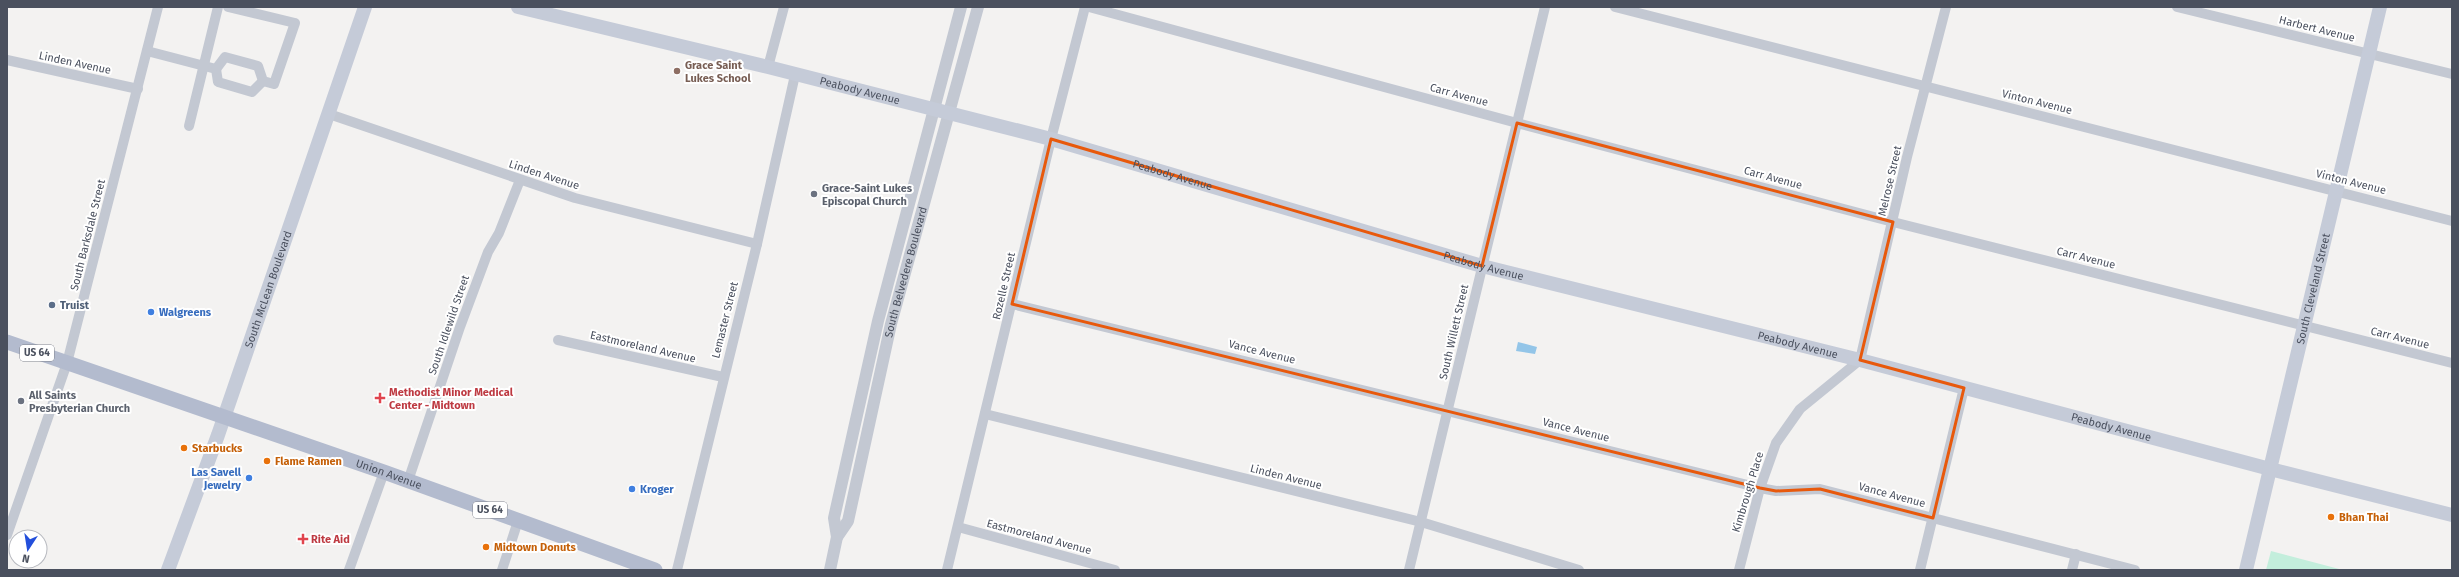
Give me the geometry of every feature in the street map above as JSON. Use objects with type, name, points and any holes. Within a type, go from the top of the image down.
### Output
[{"type":"main road","name":"South McLean Boulevard","points":[[168,570],[224,417],[365,7]]},
{"type":"main road","name":"Peabody Avenue","points":[[518,7],[933,108],[1051,139],[1482,266],[1860,360],[2270,469],[2452,515]]},
{"type":"main road","name":"South Cleveland Street","points":[[2246,570],[2380,7]]},
{"type":"main road","name":"Union Avenue","points":[[7,342],[384,472],[652,569]]},
{"type":"street","name":"South Barksdale Street","points":[[7,535],[67,363],[158,7]]},
{"type":"street","points":[[189,126],[218,7]]},
{"type":"street","points":[[228,7],[295,23],[274,84],[263,81]]},
{"type":"street","points":[[768,67],[784,7]]},
{"type":"street","name":"South Belvedere Boulevard","points":[[830,570],[837,536],[834,518],[878,321],[933,108],[961,7]]},
{"type":"street","name":"South Belvedere Boulevard","points":[[837,536],[848,521],[891,324],[947,112],[978,7]]},
{"type":"street","name":"Rozelle Street","points":[[947,570],[1051,139],[1085,7]]},
{"type":"street","name":"Carr Avenue","points":[[1089,7],[1517,123],[1893,222],[2452,363]]},
{"type":"street","name":"South Willett Street","points":[[1409,570],[1545,7]]},
{"type":"street","name":"Vinton Avenue","points":[[1616,7],[2452,221]]},
{"type":"street","name":"Melrose Street","points":[[1860,360],[1946,7]]},
{"type":"street","name":"Harbert Avenue","points":[[2177,7],[2452,74]]},
{"type":"street","points":[[147,51],[216,69]]},
{"type":"street","points":[[225,57],[258,66],[263,81],[252,92],[218,82],[216,69],[225,57]]},
{"type":"street","name":"Linden Avenue","points":[[7,60],[138,89]]},
{"type":"street","name":"Lemaster Street","points":[[677,570],[723,377],[757,244],[795,75]]},
{"type":"street","name":"Linden Avenue","points":[[329,114],[575,198],[757,244]]},
{"type":"street","name":"South Idlewild Street","points":[[408,481],[488,252],[499,233],[520,180]]},
{"type":"street","name":"Vance Avenue","points":[[1012,304],[1448,410],[1760,488],[1776,491],[1820,489],[2135,570]]},
{"type":"street","name":"Eastmoreland Avenue","points":[[558,340],[723,377]]},
{"type":"street","name":"Kimbrough Place","points":[[1739,570],[1760,488],[1776,443],[1800,409],[1860,360]]},
{"type":"street","points":[[1920,570],[1964,388]]},
{"type":"street","name":"Linden Avenue","points":[[985,414],[1420,522],[1579,570]]},
{"type":"street","points":[[349,570],[384,472]]},
{"type":"street","points":[[502,570],[518,521]]},
{"type":"street","name":"Eastmoreland Avenue","points":[[958,527],[1114,570]]},
{"type":"street","points":[[2072,570],[2076,554]]},
{"type":"highlighted area","points":[[1517,123],[1893,222],[1860,360],[1964,388],[1933,518],[1820,489],[1776,491],[1760,488],[1012,304],[1051,139],[1482,266]]},
{"type":"green space","points":[[2271,551],[2343,570],[2266,570]]},
{"type":"water","points":[[1518,342],[1537,347],[1535,354],[1516,351]]},
{"type":"place","name":"Grace Saint Lukes School","points":[[677,71]]},
{"type":"place","name":"Grace-Saint Lukes Episcopal Church","points":[[814,194]]},
{"type":"place","name":"Truist","points":[[52,305]]},
{"type":"place","name":"Walgreens","points":[[151,312]]},
{"type":"place","name":"Methodist Minor Medical Center - Midtown","points":[[380,398]]},
{"type":"place","name":"All Saints Presbyterian Church","points":[[21,401]]},
{"type":"place","name":"Starbucks","points":[[184,448]]},
{"type":"place","name":"Flame Ramen","points":[[267,461]]},
{"type":"place","name":"Las Savell Jewelry","points":[[249,478]]},
{"type":"place","name":"Kroger","points":[[632,489]]},
{"type":"place","name":"Bhan Thai","points":[[2331,517]]},
{"type":"place","name":"Rite Aid","points":[[303,539]]},
{"type":"place","name":"Midtown Donuts","points":[[486,547]]}]
